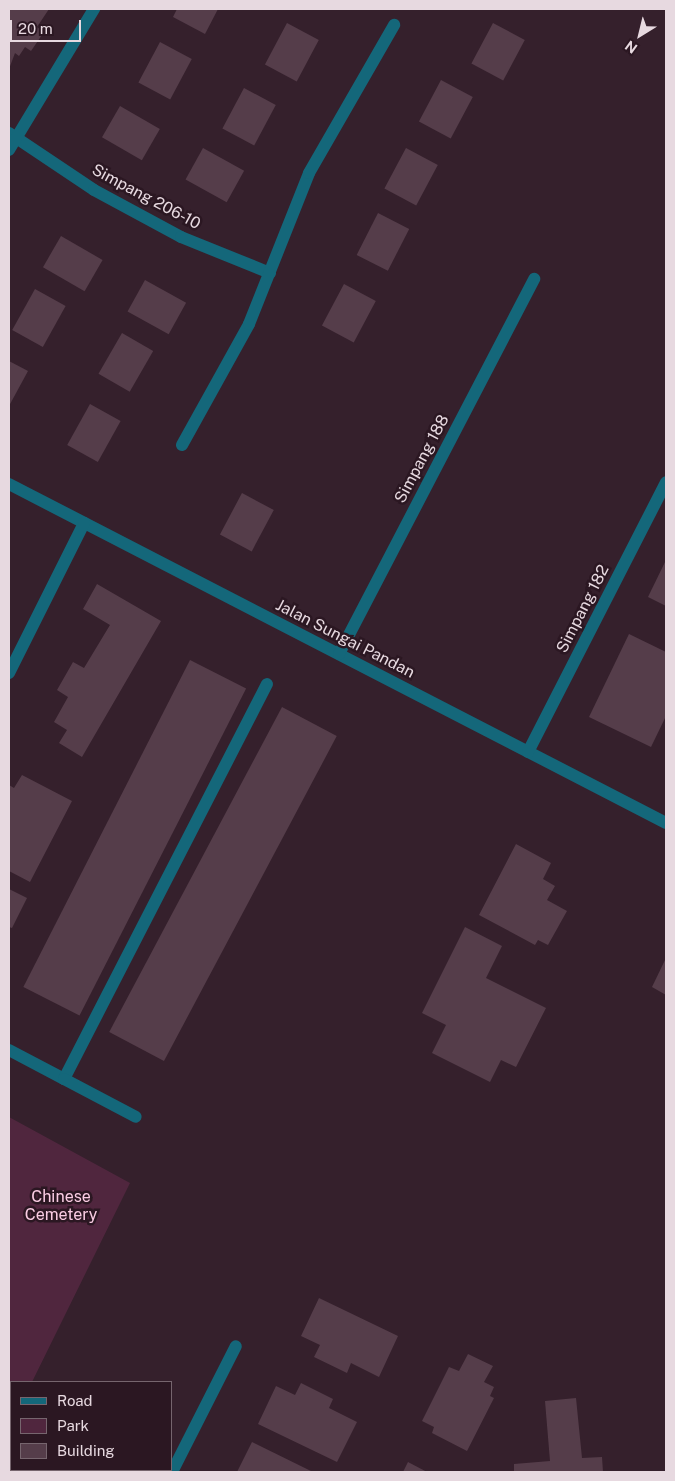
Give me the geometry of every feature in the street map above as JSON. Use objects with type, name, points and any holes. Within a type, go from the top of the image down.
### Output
[{"type":"street","points":[[9,150],[12,135],[94,9]]},
{"type":"street","points":[[182,445],[222,376],[270,272],[308,173],[394,25]]},
{"type":"street","name":"Simpang 206-10","points":[[12,135],[94,190],[181,237],[270,272]]},
{"type":"street","name":"Simpang 188","points":[[339,654],[534,279]]},
{"type":"street","name":"Simpang 182","points":[[528,752],[666,482]]},
{"type":"street","name":"Jalan Sungai Pandan","points":[[9,484],[666,823]]},
{"type":"street","points":[[9,674],[84,522]]},
{"type":"street","points":[[64,1079],[267,684]]},
{"type":"street","points":[[9,1050],[136,1117]]},
{"type":"street","points":[[172,1472],[236,1346]]},
{"type":"green space","name":"Chinese Cemetery","points":[[9,1117],[130,1183],[32,1381],[10,1381],[9,1429]]},
{"type":"building","points":[[9,9],[49,9],[37,27],[44,32],[31,51],[25,47],[19,56],[15,53],[9,69]]},
{"type":"building","points":[[177,9],[218,9],[205,34],[173,17]]},
{"type":"building","points":[[287,23],[319,40],[297,81],[265,64]]},
{"type":"building","points":[[493,23],[525,40],[503,81],[471,64]]},
{"type":"building","points":[[160,42],[192,59],[170,100],[138,83]]},
{"type":"building","points":[[441,80],[473,97],[451,138],[419,121]]},
{"type":"building","points":[[244,88],[276,105],[254,146],[222,129]]},
{"type":"building","points":[[120,106],[160,129],[142,160],[102,137]]},
{"type":"building","points":[[203,148],[244,171],[227,202],[186,179]]},
{"type":"building","points":[[406,148],[438,165],[416,206],[384,189]]},
{"type":"building","points":[[378,213],[409,229],[388,271],[357,255]]},
{"type":"building","points":[[61,236],[103,260],[85,291],[43,267]]},
{"type":"building","points":[[145,280],[186,303],[169,334],[128,311]]},
{"type":"building","points":[[344,284],[376,301],[354,342],[322,325]]},
{"type":"building","points":[[35,289],[66,306],[43,347],[12,330]]},
{"type":"building","points":[[122,333],[153,351],[130,392],[99,374]]},
{"type":"building","points":[[9,361],[28,371],[9,406]]},
{"type":"building","points":[[90,404],[121,421],[98,462],[67,445]]},
{"type":"building","points":[[242,493],[274,510],[252,551],[220,534]]},
{"type":"building","points":[[666,560],[666,606],[648,597]]},
{"type":"building","points":[[97,584],[161,621],[82,757],[59,743],[67,730],[54,722],[68,697],[57,690],[73,662],[84,668],[110,625],[83,609]]},
{"type":"building","points":[[629,634],[666,652],[666,716],[651,747],[589,717]]},
{"type":"building","points":[[190,660],[246,689],[80,1016],[23,987]]},
{"type":"building","points":[[282,707],[337,736],[164,1061],[109,1032]]},
{"type":"building","points":[[22,775],[72,801],[30,882],[9,871],[9,785],[14,788]]},
{"type":"building","points":[[516,844],[551,863],[543,879],[555,886],[547,900],[567,911],[548,945],[538,940],[535,945],[479,915]]},
{"type":"building","points":[[9,889],[27,898],[12,928],[9,927]]},
{"type":"building","points":[[465,927],[502,946],[486,978],[546,1008],[516,1067],[501,1060],[490,1082],[432,1053],[446,1025],[422,1013]]},
{"type":"building","points":[[666,958],[666,995],[652,987]]},
{"type":"building","points":[[319,1298],[398,1336],[379,1377],[351,1363],[347,1373],[314,1357],[320,1345],[301,1336]]},
{"type":"building","points":[[468,1354],[493,1366],[484,1382],[494,1387],[490,1396],[494,1398],[467,1451],[432,1433],[434,1427],[422,1421],[449,1367],[459,1371]]},
{"type":"building","points":[[301,1383],[333,1399],[329,1408],[357,1422],[337,1462],[258,1424],[276,1386],[295,1395]]},
{"type":"building","points":[[576,1398],[582,1458],[602,1457],[603,1472],[514,1472],[514,1464],[550,1461],[545,1401]]},
{"type":"building","points":[[252,1442],[313,1472],[237,1472]]},
{"type":"building","points":[[408,1462],[427,1472],[403,1472]]}]
